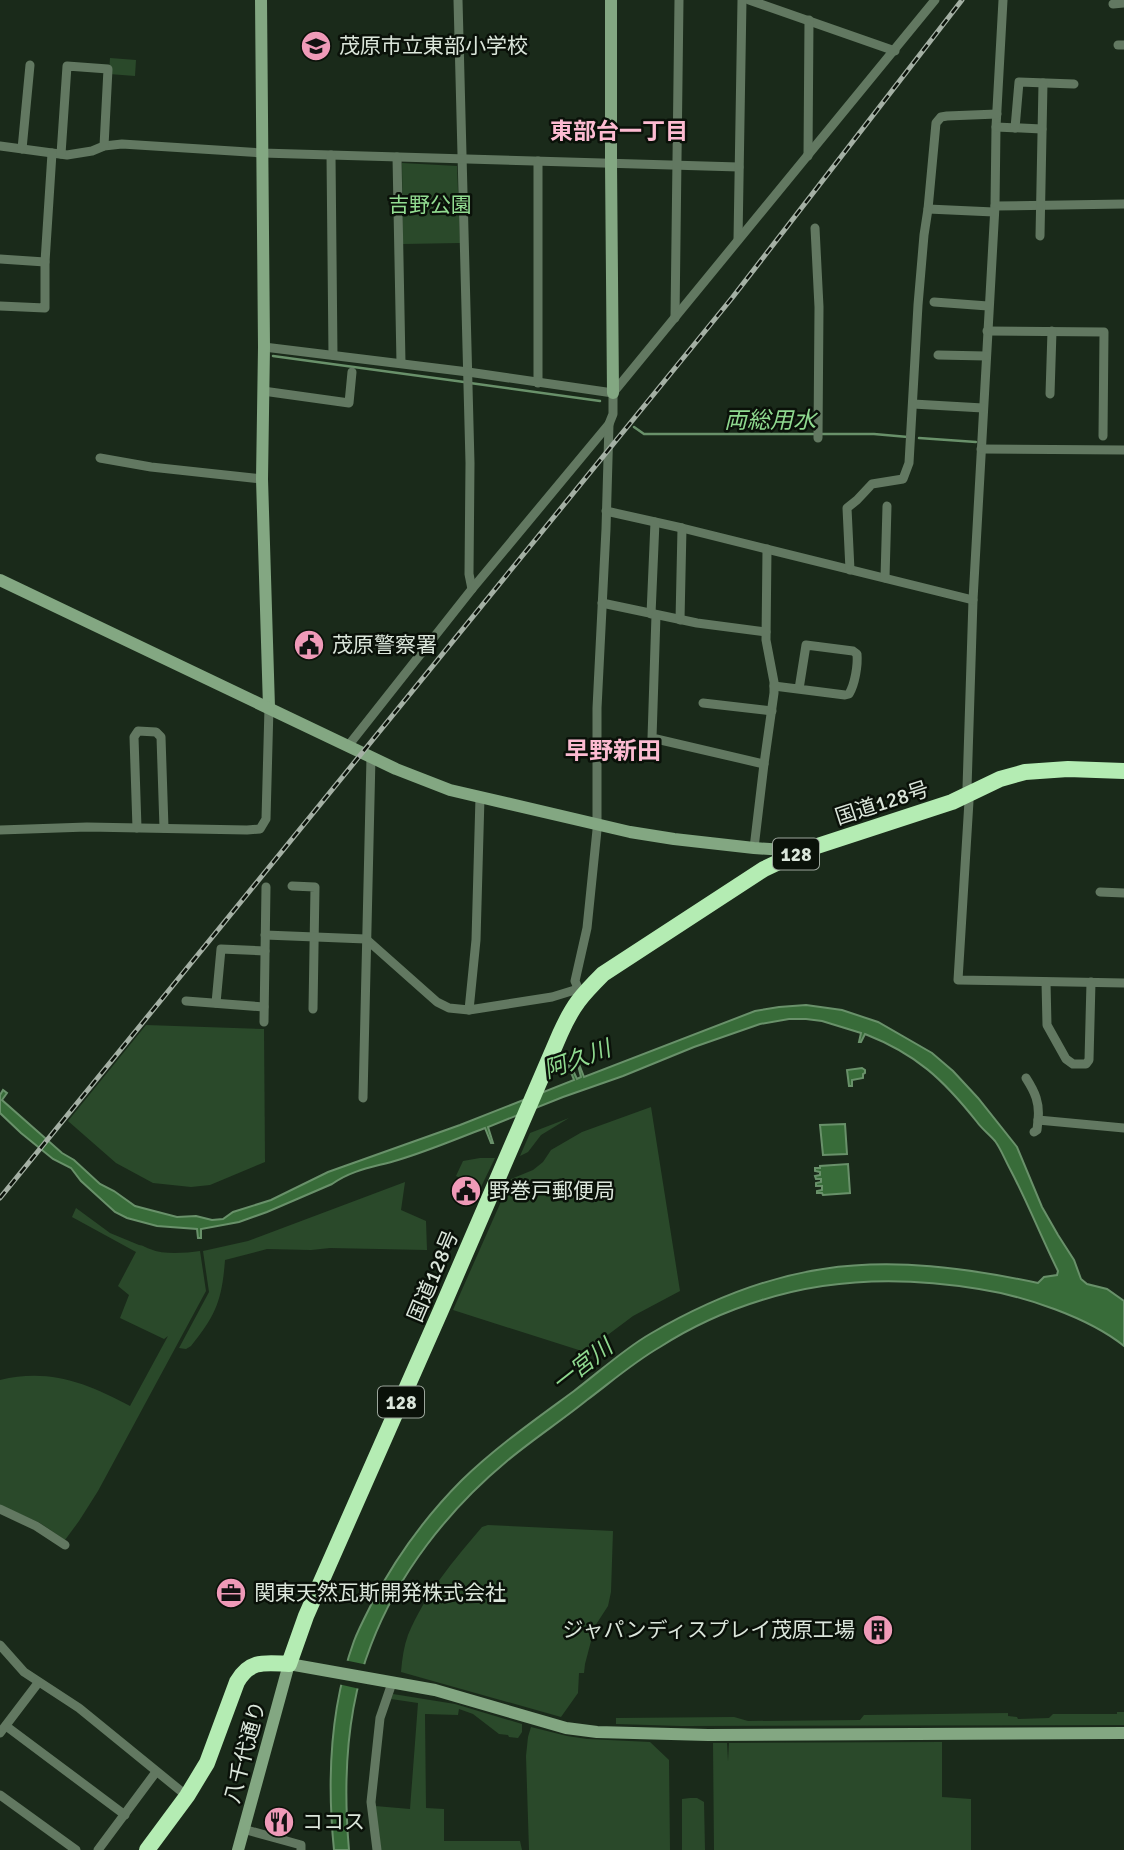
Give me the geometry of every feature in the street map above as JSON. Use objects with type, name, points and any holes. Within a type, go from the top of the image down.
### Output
[{"type":"highway","name":"国道128号","points":[[289,1664],[306,1616],[580,992],[603,974],[764,869],[802,851],[936,807],[1000,779],[1026,772],[1068,769],[1124,771]]},
{"type":"highway","points":[[147,1850],[187,1796],[206,1763],[237,1682],[244,1671],[261,1663],[289,1664]]},
{"type":"street","points":[[0,830],[87,827],[257,830],[266,820],[269,708],[262,479],[264,347],[261,0]]},
{"type":"street","points":[[458,0],[471,504],[469,574],[472,589]]},
{"type":"street","points":[[348,746],[472,589],[609,424],[613,414],[611,0]]},
{"type":"street","points":[[675,318],[679,0]]},
{"type":"street","points":[[738,241],[742,0]]},
{"type":"street","points":[[748,0],[895,51]]},
{"type":"street","points":[[614,393],[935,0]]},
{"type":"street","points":[[1003,0],[972,600],[968,794],[958,980],[1124,983]]},
{"type":"street","points":[[1113,4],[1124,3]]},
{"type":"street","points":[[808,156],[809,20]]},
{"type":"street","points":[[22,149],[30,65]]},
{"type":"street","points":[[0,306],[45,308],[45,262],[67,66],[108,69],[104,146]]},
{"type":"street","points":[[1016,128],[1020,82],[1074,84]]},
{"type":"street","points":[[1040,236],[1044,83]]},
{"type":"street","points":[[850,570],[847,508],[872,484],[903,479],[909,463],[922,258],[936,123],[941,117],[947,116],[997,114]]},
{"type":"street","points":[[996,127],[1042,130]]},
{"type":"street","points":[[0,146],[56,153],[92,151],[104,146],[122,144],[262,153],[739,167]]},
{"type":"street","points":[[331,155],[333,355]]},
{"type":"street","points":[[397,157],[401,363]]},
{"type":"street","points":[[538,161],[538,383]]},
{"type":"street","points":[[929,209],[1124,205]]},
{"type":"street","points":[[815,228],[819,307],[818,435]]},
{"type":"street","points":[[0,260],[45,262]]},
{"type":"street","points":[[934,302],[988,306]]},
{"type":"street","points":[[987,331],[1104,332],[1103,436]]},
{"type":"street","points":[[1050,394],[1052,331]]},
{"type":"street","points":[[264,347],[614,393]]},
{"type":"street","points":[[938,355],[986,356]]},
{"type":"street","points":[[263,391],[349,403],[352,372]]},
{"type":"street","points":[[913,404],[983,408]]},
{"type":"street","points":[[265,935],[366,939],[437,1002],[449,1008],[469,1010],[580,992],[575,981],[587,928],[597,824],[597,708],[609,424]]},
{"type":"street","points":[[981,449],[1124,450]]},
{"type":"street","points":[[100,458],[151,467],[262,479]]},
{"type":"street","points":[[885,578],[887,506]]},
{"type":"street","points":[[606,511],[972,600]]},
{"type":"street","points":[[655,522],[652,738],[764,764]]},
{"type":"street","points":[[680,620],[682,528]]},
{"type":"street","points":[[754,848],[774,685],[766,632],[767,549]]},
{"type":"street","points":[[0,580],[423,780],[480,797],[650,836],[802,851]]},
{"type":"street","points":[[602,603],[680,620],[766,632]]},
{"type":"street","points":[[774,685],[799,689],[845,695],[849,694],[854,679],[856,654],[853,651],[806,645],[799,689]]},
{"type":"street","points":[[704,703],[772,711]]},
{"type":"street","points":[[137,828],[134,737],[138,731],[156,732],[161,737],[164,828]]},
{"type":"street","points":[[363,1098],[371,757]]},
{"type":"street","points":[[469,1010],[476,940],[480,797]]},
{"type":"street","points":[[292,886],[315,887],[313,1009]]},
{"type":"street","points":[[264,1022],[266,887]]},
{"type":"street","points":[[1100,892],[1124,893]]},
{"type":"street","points":[[216,1003],[220,950],[265,951]]},
{"type":"street","points":[[1046,982],[1047,1026],[1066,1059],[1073,1064],[1086,1064],[1089,1060],[1091,982]]},
{"type":"street","points":[[186,1001],[264,1007]]},
{"type":"street","points":[[1026,1078],[1037,1097],[1039,1107],[1037,1130],[1034,1132]]},
{"type":"street","points":[[1038,1120],[1124,1128]]},
{"type":"street","points":[[0,1509],[36,1526],[65,1545]]},
{"type":"street","points":[[0,1645],[24,1672],[79,1708],[187,1796]]},
{"type":"street","points":[[289,1664],[435,1690],[566,1728],[597,1732],[708,1735],[1124,1733]]},
{"type":"street","name":"八千代通り","points":[[238,1850],[289,1664]]},
{"type":"street","points":[[377,1850],[371,1802],[380,1718],[390,1682]]},
{"type":"street","points":[[38,1683],[3,1729],[125,1815]]},
{"type":"street","points":[[97,1850],[156,1772]]},
{"type":"street","points":[[0,1795],[76,1850]]},
{"type":"street","points":[[243,1829],[301,1845],[302,1850]]},
{"type":"green space","points":[[110,58],[136,60],[135,76],[109,74]]},
{"type":"green space","name":"吉野公園","points":[[402,163],[457,166],[460,243],[403,244]]},
{"type":"green space","points":[[146,1025],[264,1029],[265,1162],[210,1185],[191,1187],[153,1183],[116,1163],[68,1121]]},
{"type":"green space","points":[[651,1107],[680,1291],[633,1316],[585,1352],[453,1310],[511,1179],[533,1170],[551,1150],[582,1132]]},
{"type":"green space","points":[[569,1118],[541,1135],[528,1152],[520,1156],[530,1133]]},
{"type":"green space","points":[[495,1158],[481,1187],[456,1176],[463,1161]]},
{"type":"green space","points":[[405,1182],[401,1210],[426,1221],[427,1250],[267,1249],[225,1260],[220,1297],[212,1316],[191,1346],[186,1349],[179,1348],[209,1292],[203,1251],[248,1241]]},
{"type":"green space","points":[[76,1208],[110,1233],[149,1249],[168,1253],[200,1251],[206,1291],[98,1491],[65,1540],[40,1523],[0,1505],[0,1380],[35,1376],[67,1380],[130,1406],[168,1336],[164,1339],[120,1318],[129,1295],[118,1286],[136,1252],[72,1217]]},
{"type":"green space","points":[[488,1525],[613,1531],[608,1606],[595,1626],[584,1673],[579,1673],[578,1693],[561,1717],[401,1672],[407,1639],[423,1605],[461,1552],[482,1527]]},
{"type":"green space","points":[[393,1694],[455,1704],[522,1724],[522,1732],[518,1738],[499,1734],[473,1714],[459,1709],[458,1715],[425,1714],[426,1808],[444,1809],[444,1841],[520,1841],[522,1850],[381,1850],[375,1806],[410,1809],[418,1703],[391,1699]]},
{"type":"green space","points":[[1124,1712],[1124,1725],[616,1724],[616,1718],[860,1720],[864,1715],[1008,1713],[1008,1716],[1018,1719],[1049,1718],[1053,1714]]},
{"type":"green space","points":[[531,1727],[587,1739],[650,1742],[669,1760],[670,1850],[529,1850],[526,1756]]},
{"type":"green space","points":[[942,1742],[942,1797],[971,1799],[971,1850],[714,1850],[713,1743],[727,1743],[728,1761],[729,1743]]},
{"type":"green space","points":[[697,1798],[704,1802],[705,1850],[682,1850],[682,1799]]},
{"type":"shaded area","points":[[806,1005],[842,1010],[878,1022],[932,1053],[953,1071],[1017,1147],[1042,1207],[1074,1260],[1081,1279],[1087,1284],[1107,1289],[1124,1301],[1124,1346],[1074,1317],[1016,1297],[952,1285],[897,1281],[815,1287],[749,1304],[696,1326],[650,1353],[485,1480],[445,1522],[410,1568],[382,1619],[356,1694],[348,1746],[346,1798],[349,1850],[334,1850],[332,1744],[340,1692],[356,1636],[391,1569],[412,1538],[462,1480],[502,1445],[640,1340],[691,1312],[755,1285],[823,1269],[877,1264],[957,1269],[1038,1283],[1044,1277],[1057,1275],[1058,1271],[999,1147],[952,1093],[927,1069],[899,1050],[865,1034],[859,1042],[861,1033],[822,1021],[789,1019],[760,1024],[694,1047],[488,1127],[493,1143],[485,1128],[356,1172],[239,1222],[201,1229],[201,1238],[198,1238],[197,1229],[157,1226],[115,1212],[81,1181],[71,1168],[53,1159],[0,1113],[0,1095],[3,1090],[7,1093],[2,1100],[62,1153],[74,1160],[100,1184],[135,1206],[177,1217],[223,1219],[233,1212],[271,1200],[328,1172],[460,1125],[574,1080],[568,1065],[570,1064],[577,1079],[581,1077],[579,1064],[584,1077],[755,1011]]},
{"type":"shaded area","points":[[847,1070],[865,1070],[863,1078],[852,1080],[852,1086],[849,1086]]},
{"type":"shaded area","points":[[845,1124],[847,1154],[823,1155],[820,1125]]},
{"type":"shaded area","points":[[848,1164],[850,1193],[817,1193],[822,1190],[822,1186],[816,1186],[821,1179],[816,1179],[815,1176],[820,1175],[820,1172],[815,1171],[815,1168]]},
{"type":"pier","points":[[344,1660],[368,1665],[360,1689],[338,1684]]},
{"type":"waterway","name":"両総用水","points":[[273,356],[464,382]]},
{"type":"waterway","name":"両総用水","points":[[470,383],[600,401]]},
{"type":"waterway","name":"両総用水","points":[[634,427],[644,434],[814,434]]},
{"type":"waterway","name":"両総用水","points":[[821,434],[908,437]]},
{"type":"waterway","name":"両総用水","points":[[919,438],[976,442]]},
{"type":"railway","points":[[0,1198],[732,298],[962,0]]},
{"type":"place","name":"茂原市立東部小学校","points":[[316,46]]},
{"type":"place","name":"茂原警察署","points":[[309,645]]},
{"type":"place","name":"野巻戸郵便局","points":[[466,1191]]},
{"type":"place","name":"関東天然瓦斯開発株式会社","points":[[231,1593]]},
{"type":"place","name":"ジャパンディスプレイ茂原工場","points":[[878,1630]]},
{"type":"place","name":"ココス","points":[[279,1822]]},
{"type":"district","name":"東部台一丁目","points":[[619,131]]},
{"type":"district","name":"早野新田","points":[[613,751]]},
{"type":"water label","name":"阿久川","points":[[577,1059]]},
{"type":"water label","name":"一宮川","points":[[582,1365]]}]
